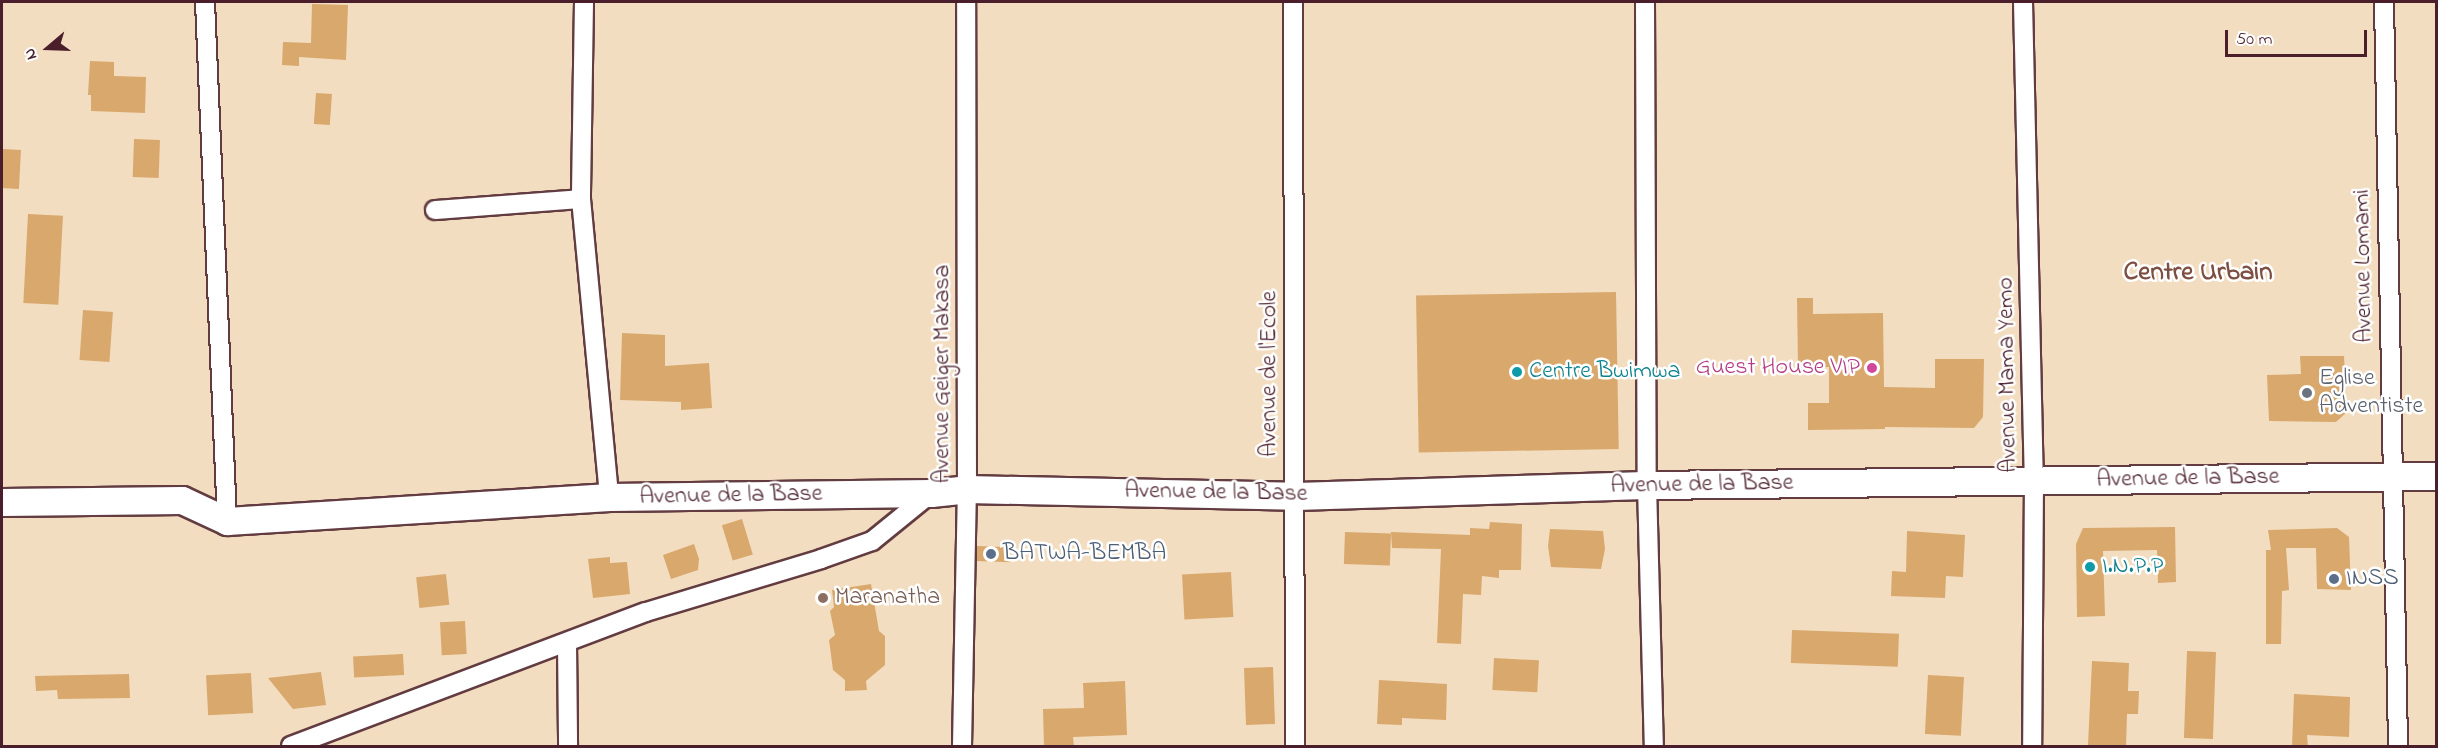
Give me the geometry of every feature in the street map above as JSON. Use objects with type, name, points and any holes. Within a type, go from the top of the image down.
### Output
[{"type":"main road","name":"Avenue de la Base","points":[[2,502],[182,500],[227,521],[609,497],[931,494],[967,489],[1294,496],[1647,485],[2436,476]]},
{"type":"street","points":[[205,2],[227,521]]},
{"type":"street","points":[[584,2],[581,199],[609,497]]},
{"type":"street","name":"Avenue Geiger Makasa","points":[[962,747],[967,489],[966,2]]},
{"type":"street","name":"Avenue de l'Ecole","points":[[1293,2],[1295,747]]},
{"type":"street","points":[[1645,2],[1647,485],[1654,747]]},
{"type":"street","name":"Avenue Mama Yemo","points":[[2023,2],[2034,481],[2032,747]]},
{"type":"street","name":"Avenue Lomami","points":[[2384,2],[2391,477],[2398,747]]},
{"type":"street","points":[[435,210],[581,199]]},
{"type":"street","points":[[291,747],[646,612],[821,559],[872,541],[931,494]]},
{"type":"street","points":[[567,643],[568,747]]},
{"type":"building","points":[[312,4],[348,5],[346,60],[299,57],[299,66],[282,65],[283,42],[311,43]]},
{"type":"building","points":[[90,61],[114,62],[114,76],[146,77],[145,113],[91,111],[91,95],[88,95]]},
{"type":"building","points":[[316,93],[332,94],[330,125],[314,124]]},
{"type":"building","points":[[134,139],[160,140],[159,178],[133,177]]},
{"type":"building","points":[[2,149],[21,150],[19,189],[2,188]]},
{"type":"building","points":[[28,214],[63,216],[58,305],[23,303]]},
{"type":"building","name":"Centre Bwimwa","points":[[1616,292],[1619,449],[1419,452],[1416,295]]},
{"type":"building","points":[[1797,298],[1813,298],[1813,314],[1883,313],[1884,387],[1935,388],[1935,359],[1984,359],[1983,417],[1974,428],[1885,427],[1885,429],[1808,430],[1808,403],[1829,403],[1829,367],[1798,368]]},
{"type":"building","points":[[83,310],[113,312],[109,362],[80,360]]},
{"type":"building","points":[[622,333],[665,335],[665,366],[709,363],[712,408],[681,410],[681,402],[620,400]]},
{"type":"building","name":"Eglise Adventiste","points":[[2300,356],[2344,356],[2347,412],[2336,422],[2269,421],[2267,375],[2301,374]]},
{"type":"building","points":[[742,519],[753,554],[733,561],[722,525]]},
{"type":"building","points":[[1490,522],[1522,524],[1521,570],[1499,570],[1499,578],[1482,576],[1481,595],[1463,594],[1461,644],[1437,643],[1441,549],[1392,548],[1391,532],[1470,535],[1470,528],[1489,529]]},
{"type":"building","name":"I.N.P.P","points":[[2175,527],[2176,582],[2158,583],[2157,550],[2103,551],[2105,616],[2077,617],[2076,544],[2083,528]]},
{"type":"building","name":"INSS","points":[[2337,528],[2349,537],[2351,590],[2317,589],[2316,548],[2286,548],[2289,590],[2282,591],[2281,644],[2266,644],[2266,550],[2271,550],[2268,530]]},
{"type":"building","points":[[1550,529],[1603,531],[1605,549],[1601,569],[1551,567],[1548,546]]},
{"type":"building","points":[[1907,531],[1965,535],[1963,577],[1946,576],[1945,598],[1891,596],[1892,571],[1906,572]]},
{"type":"building","points":[[1345,532],[1391,534],[1390,566],[1344,564]]},
{"type":"building","points":[[694,544],[699,559],[698,570],[671,579],[663,555]]},
{"type":"building","name":"BATWA-BEMBA","points":[[977,546],[1011,547],[1010,562],[976,561]]},
{"type":"building","points":[[610,557],[610,563],[627,562],[630,594],[593,598],[588,559]]},
{"type":"building","points":[[1231,572],[1233,617],[1184,620],[1182,575]]},
{"type":"building","points":[[446,574],[449,605],[419,608],[416,577]]},
{"type":"building","points":[[871,584],[879,631],[885,636],[885,665],[866,681],[867,690],[845,691],[845,680],[833,670],[829,640],[835,635],[830,611],[834,607],[832,590]]},
{"type":"building","points":[[465,621],[467,654],[442,655],[440,622]]},
{"type":"building","points":[[1792,630],[1899,634],[1898,667],[1791,663]]},
{"type":"building","points":[[2187,651],[2216,652],[2213,739],[2184,738]]},
{"type":"building","points":[[403,654],[404,675],[354,678],[353,657]]},
{"type":"building","points":[[1494,658],[1539,660],[1537,692],[1492,690]]},
{"type":"building","points":[[2092,661],[2129,663],[2128,691],[2139,691],[2138,714],[2127,714],[2126,747],[2088,745]]},
{"type":"building","points":[[1273,667],[1275,724],[1246,725],[1244,668]]},
{"type":"building","points":[[321,672],[326,705],[293,709],[268,678]]},
{"type":"building","points":[[251,673],[253,713],[208,715],[206,675]]},
{"type":"building","points":[[129,674],[130,698],[58,699],[57,690],[36,691],[35,676]]},
{"type":"building","points":[[1928,675],[1964,677],[1961,736],[1925,734]]},
{"type":"building","points":[[1379,680],[1447,684],[1446,720],[1402,718],[1402,725],[1377,724]]},
{"type":"building","points":[[1125,681],[1127,735],[1073,737],[1074,747],[1044,747],[1043,709],[1084,708],[1083,683]]},
{"type":"building","points":[[2294,694],[2350,697],[2349,737],[2307,735],[2308,747],[2292,747]]},
{"type":"place","name":"Guest House VIP","points":[[1872,368]]},
{"type":"place","name":"Centre Bwimwa","points":[[1517,372]]},
{"type":"place","name":"Eglise Adventiste","points":[[2307,393]]},
{"type":"place","name":"BATWA-BEMBA","points":[[991,554]]},
{"type":"place","name":"I.N.P.P","points":[[2090,567]]},
{"type":"place","name":"INSS","points":[[2334,579]]},
{"type":"place","name":"Maranatha","points":[[823,598]]},
{"type":"district","name":"Centre Urbain","points":[[2198,273]]}]
